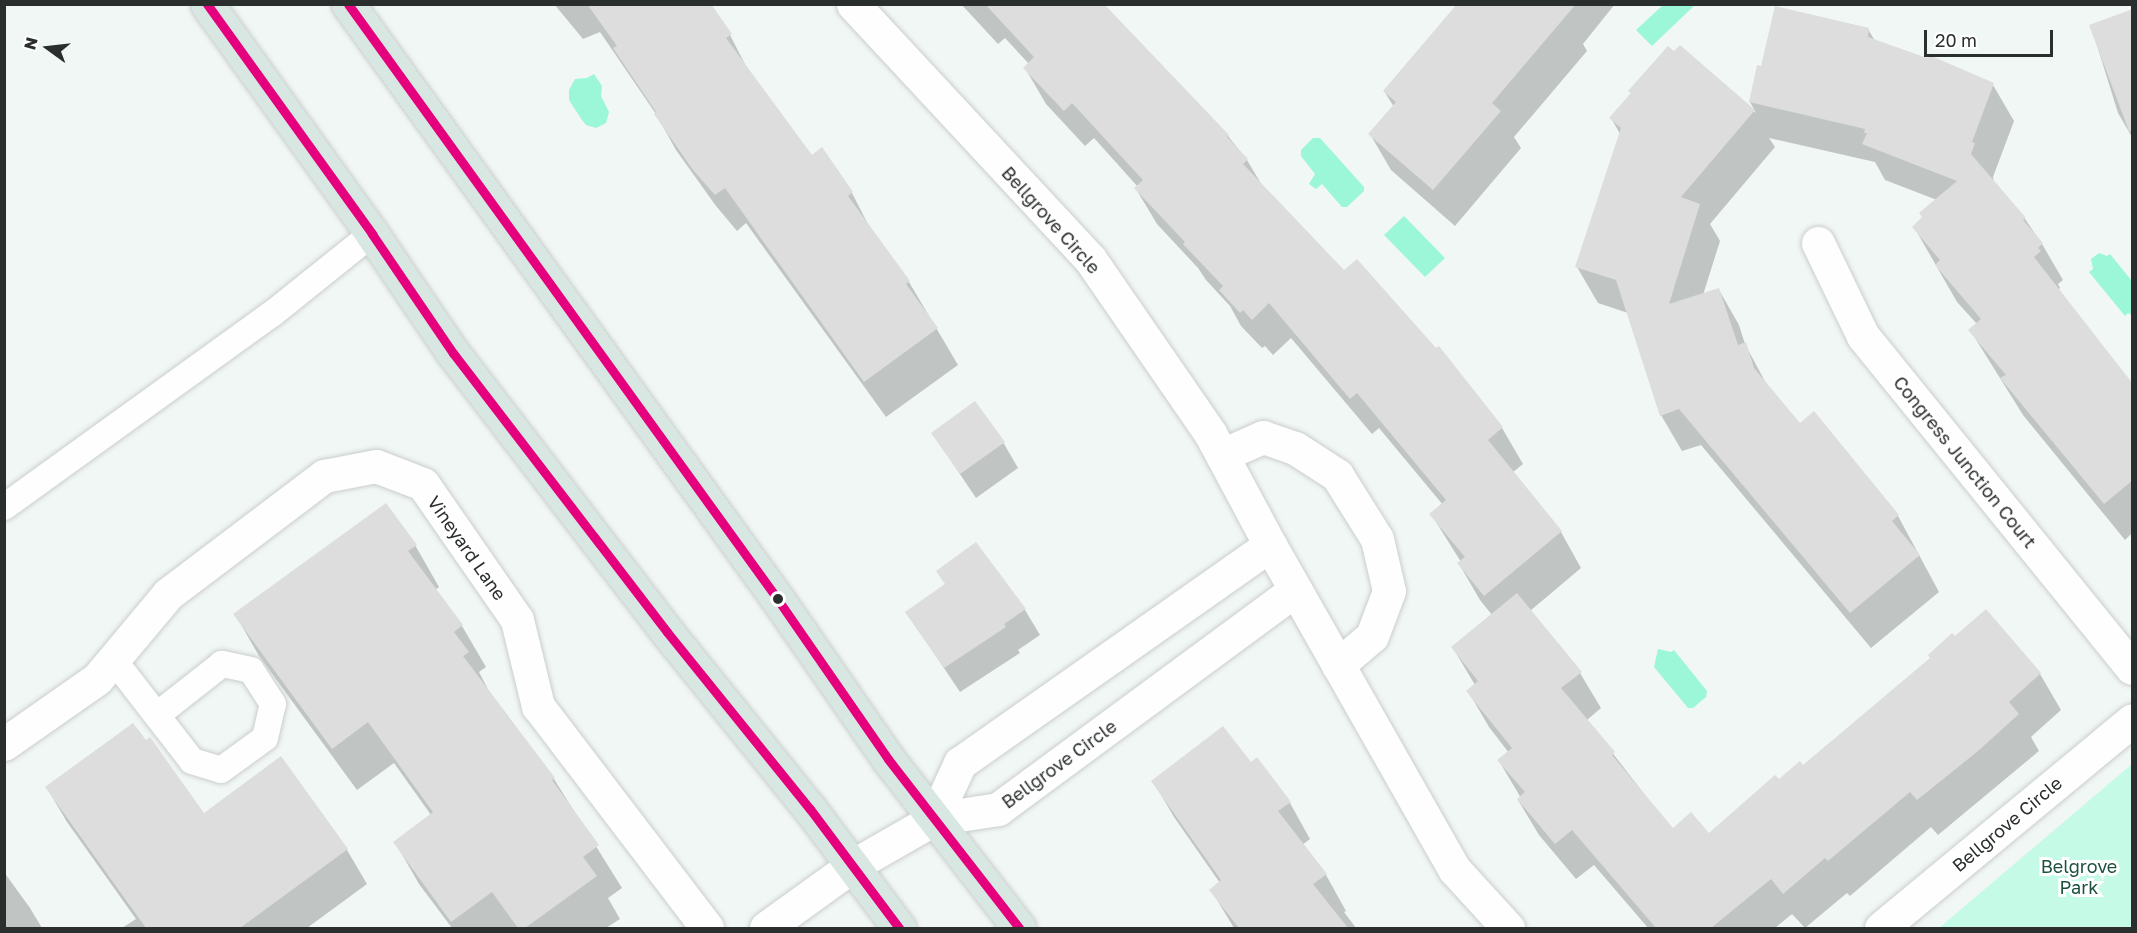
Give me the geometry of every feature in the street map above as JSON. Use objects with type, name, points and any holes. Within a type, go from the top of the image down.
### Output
[{"type":"highway","points":[[207,4],[372,234],[453,353],[899,928]]},
{"type":"highway","points":[[348,4],[934,819],[1019,928]]},
{"type":"street","name":"Bellgrove Circle","points":[[853,4],[1090,259],[1210,433],[1295,590],[1455,870],[1508,928]]},
{"type":"street","name":"Congress Junction Court","points":[[1818,243],[1863,336],[2133,668]]},
{"type":"street","points":[[1222,455],[1263,437],[1295,448],[1336,475],[1377,539],[1389,591],[1372,636],[1338,665]]},
{"type":"street","name":"Vineyard Lane","points":[[4,744],[96,679],[168,594],[324,476],[376,466],[423,484],[517,620],[538,706],[706,928]]},
{"type":"street","points":[[766,928],[852,866],[934,819],[960,763],[1270,544]]},
{"type":"street","name":"Bellgrove Circle","points":[[934,819],[998,809],[1295,590]]},
{"type":"street","name":"Bellgrove Circle","points":[[1881,928],[2133,720]]},
{"type":"lane","points":[[4,507],[272,314],[372,234]]},
{"type":"lane","points":[[113,659],[192,761],[220,770],[265,738],[273,704],[251,670],[222,664],[157,715]]},
{"type":"green space","name":"Belgrove Park","points":[[2132,764],[2132,928],[1939,928]]},
{"type":"shaded area","points":[[1663,5],[1695,5],[1652,46],[1636,30]]},
{"type":"shaded area","points":[[594,74],[602,86],[601,96],[609,112],[606,123],[596,128],[586,125],[569,100],[569,90],[575,79],[587,78]]},
{"type":"shaded area","points":[[1313,138],[1320,138],[1364,187],[1364,191],[1347,207],[1342,207],[1322,184],[1316,189],[1309,184],[1315,174],[1301,156],[1301,150]]},
{"type":"shaded area","points":[[1404,216],[1445,258],[1425,277],[1384,235]]},
{"type":"shaded area","points":[[2099,253],[2107,256],[2110,254],[2132,281],[2132,315],[2128,313],[2125,316],[2089,272],[2093,269],[2091,259]]},
{"type":"shaded area","points":[[1658,649],[1671,652],[1674,650],[1707,691],[1706,697],[1693,708],[1688,708],[1654,667]]},
{"type":"building","points":[[587,4],[711,4],[732,34],[726,38],[812,155],[822,147],[853,192],[848,196],[910,281],[906,284],[938,328],[864,382],[725,188],[715,195],[693,170],[654,114],[656,112],[613,48],[617,46]]},
{"type":"building","points":[[985,4],[1104,4],[1229,135],[1227,137],[1248,159],[1243,164],[1344,270],[1357,259],[1436,348],[1439,346],[1503,427],[1488,440],[1562,531],[1484,596],[1457,563],[1465,557],[1429,514],[1446,500],[1357,393],[1350,399],[1269,303],[1252,320],[1243,310],[1240,313],[1219,290],[1223,286],[1134,188],[1143,180],[1072,103],[1064,111],[1023,68],[1034,57]]},
{"type":"building","points":[[1457,4],[1576,4],[1492,103],[1501,111],[1433,190],[1368,134],[1396,102],[1383,91]]},
{"type":"building","points":[[1775,6],[1869,28],[1868,37],[1927,58],[1929,55],[1994,83],[1972,142],[1975,143],[1971,154],[2026,218],[2023,220],[2043,243],[2038,248],[2041,251],[2034,257],[2133,384],[2133,480],[2104,504],[2000,378],[2006,375],[1968,330],[1981,319],[1935,265],[1940,260],[1912,227],[1922,217],[1919,213],[1957,181],[1862,144],[1867,133],[1864,133],[1865,129],[1749,102],[1757,65],[1761,66]]},
{"type":"building","points":[[2133,9],[2133,131],[2129,131],[2089,25]]},
{"type":"building","points":[[1680,45],[1755,110],[1681,197],[1700,204],[1669,304],[1719,288],[1738,345],[1746,342],[1754,368],[1800,423],[1814,411],[1899,515],[1892,521],[1920,555],[1850,613],[1679,409],[1660,416],[1616,280],[1575,267],[1621,128],[1609,118],[1631,93],[1628,91],[1668,46],[1674,51]]},
{"type":"building","points":[[975,401],[1005,442],[960,474],[931,433]]},
{"type":"building","points":[[386,503],[417,545],[408,551],[463,625],[454,632],[469,652],[463,656],[555,778],[552,780],[599,845],[583,857],[597,876],[525,928],[518,928],[492,892],[451,922],[393,842],[433,812],[368,722],[332,749],[233,614]]},
{"type":"building","points":[[976,542],[1026,609],[1004,624],[1006,627],[944,668],[905,612],[945,584],[936,571]]},
{"type":"building","points":[[1517,593],[1582,672],[1561,688],[1615,752],[1612,755],[1673,828],[1691,812],[1709,833],[1775,775],[1779,779],[1800,761],[1803,765],[1930,658],[1928,655],[1952,633],[1955,636],[1986,609],[2041,673],[2009,702],[2019,714],[1978,751],[1917,800],[1910,792],[1828,861],[1825,858],[1783,894],[1771,879],[1711,928],[1656,928],[1572,830],[1555,844],[1517,799],[1525,792],[1497,760],[1512,748],[1466,691],[1478,681],[1451,647]]},
{"type":"building","points":[[133,723],[146,740],[150,737],[204,813],[281,756],[348,849],[240,928],[146,928],[45,787]]},
{"type":"building","points":[[1223,726],[1251,762],[1257,757],[1291,802],[1278,811],[1327,874],[1313,884],[1348,928],[1239,928],[1209,890],[1221,880],[1151,781]]},
{"type":"transit line","points":[[207,4],[372,234],[453,353],[667,632],[810,809],[899,928]]},
{"type":"transit line","points":[[348,4],[776,597],[888,759],[1019,928]]}]
